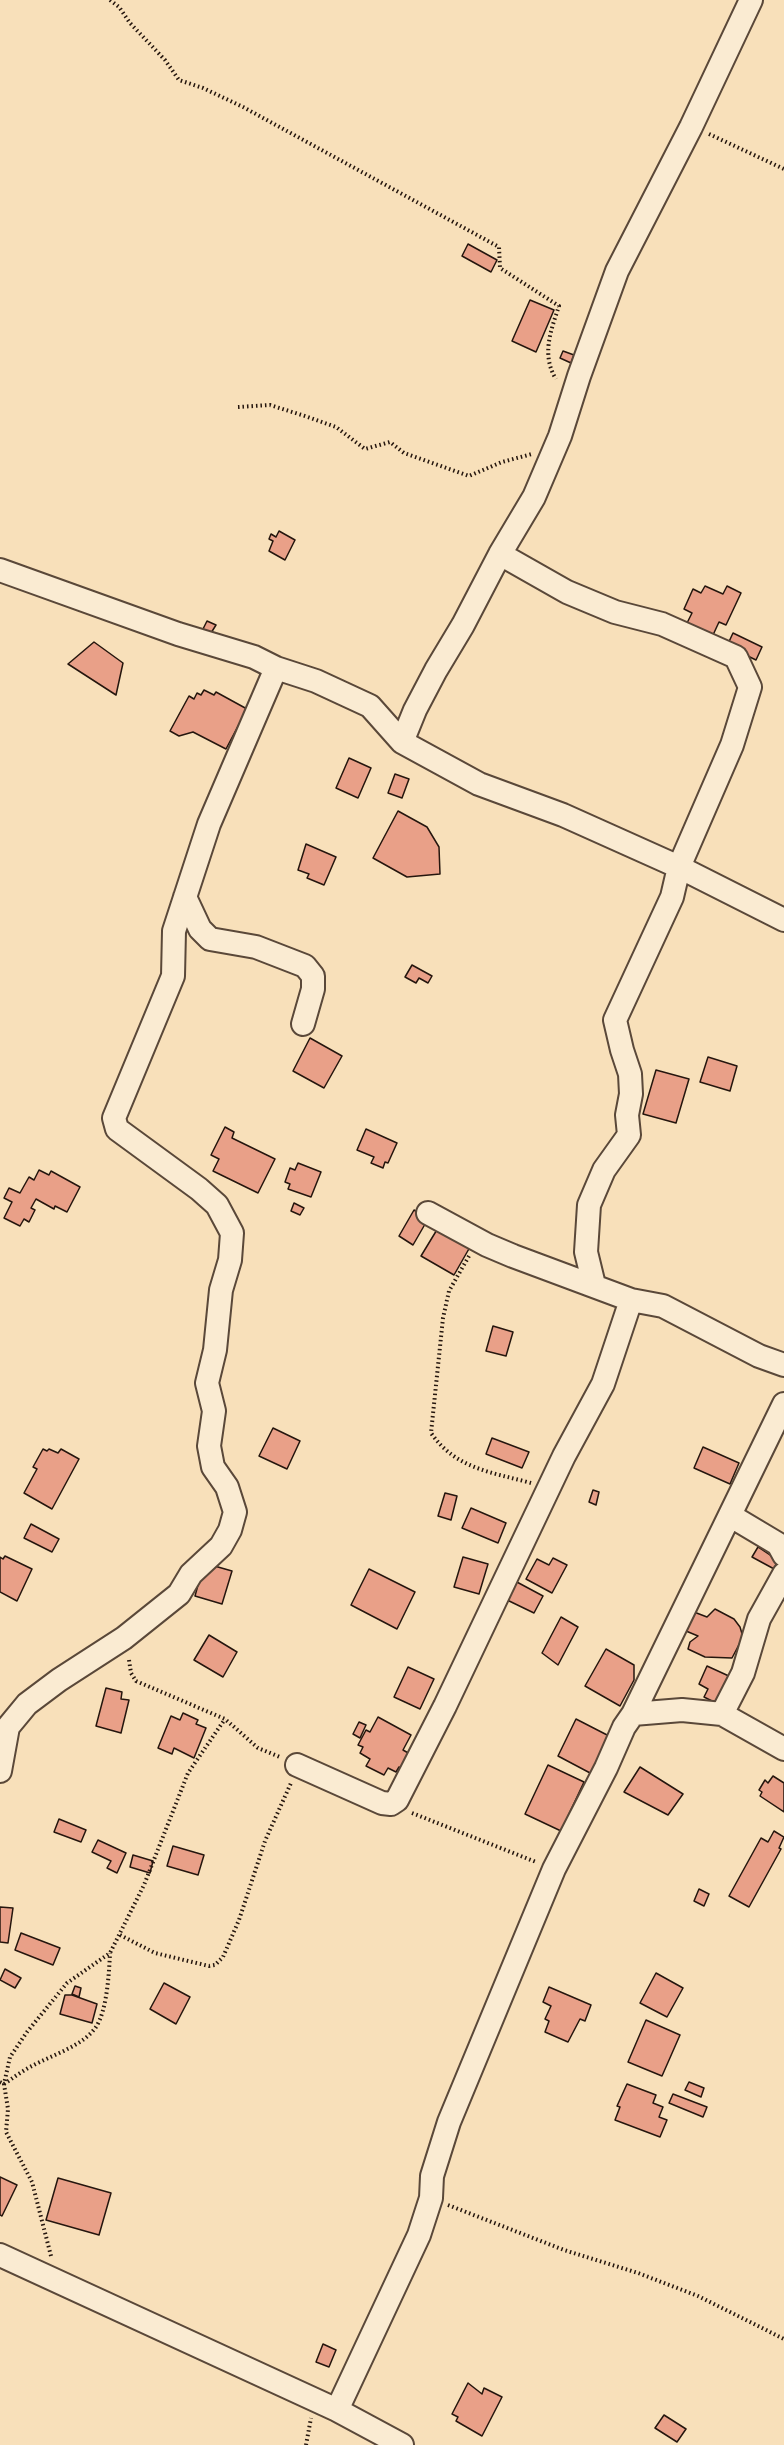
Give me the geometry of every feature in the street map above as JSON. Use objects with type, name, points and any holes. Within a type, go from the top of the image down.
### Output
[{"type":"street","points":[[402,742],[425,690],[534,497],[553,452],[616,271],[691,127],[751,0]]},
{"type":"street","points":[[500,554],[567,592],[615,612],[662,624],[736,657],[750,687],[732,745],[680,867],[672,897],[615,1020],[630,1074],[631,1094],[627,1115],[629,1135],[604,1170],[590,1205],[586,1252],[594,1285]]},
{"type":"street","points":[[0,570],[178,634],[254,657],[276,668],[316,681],[370,706],[402,742],[479,784],[563,816],[680,867],[784,920]]},
{"type":"street","points":[[0,1771],[8,1728],[27,1704],[59,1680],[124,1638],[179,1594],[191,1574],[221,1546],[230,1530],[235,1512],[227,1486],[213,1467],[209,1446],[214,1411],[207,1383],[215,1350],[221,1290],[230,1260],[232,1233],[217,1205],[199,1189],[117,1129],[114,1118],[173,975],[174,931],[209,824],[276,668]]},
{"type":"street","points":[[184,897],[200,928],[210,939],[256,947],[305,966],[313,976],[313,988],[303,1024]]},
{"type":"street","points":[[428,1213],[513,1256],[631,1300],[663,1306],[759,1356],[784,1365]]},
{"type":"street","points":[[297,1765],[382,1803],[390,1804],[397,1800],[416,1765],[548,1488],[603,1384],[631,1300]]},
{"type":"street","points":[[337,2410],[419,2235],[431,2198],[432,2176],[449,2122],[554,1869],[731,1516],[784,1404]]},
{"type":"street","points":[[731,1516],[778,1544],[784,1555]]},
{"type":"street","points":[[722,1714],[743,1673],[759,1618],[784,1574]]},
{"type":"street","points":[[633,1714],[682,1710],[722,1714],[784,1749]]},
{"type":"street","points":[[0,2255],[337,2410],[402,2445]]},
{"type":"path","points":[[110,0],[120,7],[130,23],[165,60],[179,80],[203,88],[243,107],[499,247],[500,268],[559,306],[548,339],[551,370],[571,402]]},
{"type":"path","points":[[691,127],[724,140],[784,170]]},
{"type":"path","points":[[238,407],[270,405],[336,427],[365,448],[390,442],[404,453],[469,476],[524,455],[553,452]]},
{"type":"path","points":[[478,1240],[449,1291],[443,1318],[431,1433],[440,1446],[461,1463],[548,1488]]},
{"type":"path","points":[[120,1935],[155,1953],[209,1966],[215,1965],[223,1957],[239,1920],[266,1841],[284,1803],[297,1765],[258,1748],[225,1719],[136,1681],[131,1673],[124,1638]]},
{"type":"path","points":[[58,2282],[32,2182],[6,2132],[8,2109],[2,2083],[10,2057],[67,1983],[110,1953],[144,1885],[188,1773],[225,1719]]},
{"type":"path","points":[[390,1804],[554,1869]]},
{"type":"path","points":[[2,2083],[84,2038],[96,2026],[109,1976],[110,1953]]},
{"type":"path","points":[[431,2198],[564,2250],[638,2273],[698,2296],[784,2339]]},
{"type":"building","points":[[468,244],[497,260],[491,272],[462,256]]},
{"type":"building","points":[[530,300],[554,310],[536,352],[512,341]]},
{"type":"building","points":[[563,351],[574,355],[571,363],[560,358]]},
{"type":"building","points":[[279,531],[295,540],[285,560],[269,551],[273,541],[269,539],[271,534],[276,537]]},
{"type":"building","points":[[705,586],[723,594],[727,586],[741,593],[726,625],[719,622],[713,635],[687,623],[692,613],[684,609],[693,589],[701,593]]},
{"type":"building","points":[[207,621],[216,625],[211,633],[203,629]]},
{"type":"building","points":[[733,633],[762,647],[756,660],[727,646]]},
{"type":"building","points":[[94,642],[123,663],[116,695],[68,664]]},
{"type":"building","points":[[204,690],[214,695],[216,692],[247,709],[226,749],[193,732],[179,736],[170,731],[189,696],[194,699],[197,693],[201,695]]},
{"type":"building","points":[[349,758],[371,768],[358,798],[336,788]]},
{"type":"building","points":[[395,774],[409,779],[402,798],[388,793]]},
{"type":"building","points":[[398,811],[427,827],[439,847],[440,874],[407,877],[373,858]]},
{"type":"building","points":[[306,844],[336,857],[324,885],[307,878],[309,874],[298,870]]},
{"type":"building","points":[[412,965],[432,976],[428,983],[419,978],[416,983],[405,977]]},
{"type":"building","points":[[310,1038],[342,1056],[324,1088],[293,1071]]},
{"type":"building","points":[[708,1057],[737,1066],[730,1091],[700,1082]]},
{"type":"building","points":[[656,1070],[689,1079],[676,1123],[643,1114]]},
{"type":"building","points":[[225,1127],[234,1132],[232,1138],[275,1159],[258,1193],[213,1171],[219,1159],[211,1155]]},
{"type":"building","points":[[366,1129],[397,1143],[388,1163],[385,1162],[383,1168],[371,1163],[374,1157],[357,1150]]},
{"type":"building","points":[[298,1163],[321,1172],[311,1197],[288,1189],[290,1184],[285,1182],[290,1168],[295,1170]]},
{"type":"building","points":[[39,1170],[49,1175],[51,1171],[80,1187],[67,1212],[55,1206],[54,1209],[36,1199],[31,1208],[35,1210],[29,1222],[24,1219],[20,1226],[4,1218],[12,1202],[4,1198],[9,1188],[20,1193],[29,1177],[34,1180]]},
{"type":"building","points":[[294,1203],[304,1208],[300,1215],[291,1211]]},
{"type":"building","points":[[414,1210],[428,1219],[413,1245],[399,1236]]},
{"type":"building","points":[[438,1228],[470,1247],[454,1275],[421,1256]]},
{"type":"building","points":[[493,1326],[513,1332],[506,1356],[486,1351]]},
{"type":"building","points":[[273,1428],[300,1441],[287,1469],[259,1456]]},
{"type":"building","points":[[492,1438],[529,1452],[522,1468],[486,1454]]},
{"type":"building","points":[[703,1447],[739,1463],[730,1484],[694,1468]]},
{"type":"building","points":[[43,1449],[58,1453],[61,1449],[79,1459],[52,1509],[24,1493],[37,1469],[33,1467]]},
{"type":"building","points":[[593,1490],[599,1492],[596,1505],[589,1502]]},
{"type":"building","points":[[445,1493],[457,1496],[451,1520],[438,1516]]},
{"type":"building","points":[[471,1508],[506,1523],[498,1543],[462,1528]]},
{"type":"building","points":[[31,1524],[59,1539],[52,1552],[24,1538]]},
{"type":"building","points":[[758,1547],[779,1561],[776,1570],[752,1557]]},
{"type":"building","points":[[5,1556],[32,1569],[17,1601],[0,1592],[0,1557],[3,1559]]},
{"type":"building","points":[[463,1557],[488,1564],[479,1594],[454,1587]]},
{"type":"building","points":[[553,1558],[567,1565],[552,1593],[526,1579],[537,1559],[549,1565]]},
{"type":"building","points":[[204,1563],[232,1571],[222,1604],[195,1596]]},
{"type":"building","points":[[369,1569],[415,1592],[397,1629],[351,1605]]},
{"type":"building","points":[[515,1581],[543,1596],[534,1613],[505,1599]]},
{"type":"building","points":[[715,1609],[734,1619],[740,1627],[743,1637],[732,1658],[705,1657],[688,1649],[690,1642],[698,1636],[686,1631],[694,1612],[707,1617]]},
{"type":"building","points":[[561,1617],[578,1627],[558,1665],[542,1653]]},
{"type":"building","points":[[209,1635],[237,1652],[223,1677],[194,1660]]},
{"type":"building","points":[[606,1649],[634,1665],[634,1680],[620,1706],[585,1686]]},
{"type":"building","points":[[707,1666],[731,1677],[716,1703],[704,1697],[708,1689],[699,1684]]},
{"type":"building","points":[[408,1667],[434,1679],[420,1709],[394,1697]]},
{"type":"building","points":[[106,1688],[122,1692],[121,1699],[129,1700],[121,1733],[96,1726]]},
{"type":"building","points":[[183,1713],[198,1720],[196,1724],[206,1728],[194,1758],[174,1748],[172,1754],[158,1748],[171,1716],[180,1720]]},
{"type":"building","points":[[378,1717],[411,1735],[403,1750],[410,1754],[403,1769],[399,1767],[396,1772],[388,1768],[384,1775],[366,1766],[370,1759],[360,1753],[363,1747],[358,1745],[366,1730],[370,1732]]},
{"type":"building","points":[[576,1719],[611,1737],[592,1774],[558,1756]]},
{"type":"building","points":[[359,1722],[366,1725],[360,1738],[353,1734]]},
{"type":"building","points":[[548,1765],[584,1782],[561,1831],[525,1814]]},
{"type":"building","points":[[640,1767],[683,1794],[668,1815],[624,1792]]},
{"type":"building","points":[[773,1776],[784,1783],[784,1812],[760,1796],[762,1792],[759,1790],[765,1780],[768,1783]]},
{"type":"building","points":[[59,1819],[86,1830],[81,1842],[54,1832]]},
{"type":"building","points":[[774,1831],[784,1837],[779,1848],[781,1849],[749,1907],[729,1896],[761,1838],[768,1842]]},
{"type":"building","points":[[98,1840],[126,1853],[117,1873],[107,1868],[111,1861],[92,1852]]},
{"type":"building","points":[[173,1846],[204,1855],[198,1875],[167,1866]]},
{"type":"building","points":[[133,1855],[153,1861],[150,1873],[130,1867]]},
{"type":"building","points":[[699,1889],[709,1894],[704,1906],[694,1901]]},
{"type":"building","points":[[0,1907],[13,1908],[8,1943],[0,1942]]},
{"type":"building","points":[[21,1933],[60,1948],[53,1965],[15,1950]]},
{"type":"building","points":[[5,1969],[21,1978],[15,1988],[0,1980]]},
{"type":"building","points":[[656,1973],[683,1988],[667,2017],[640,2003]]},
{"type":"building","points":[[164,1983],[190,1997],[176,2024],[150,2009]]},
{"type":"building","points":[[75,1986],[81,1988],[79,1997],[72,1994]]},
{"type":"building","points":[[549,1987],[591,2005],[585,2021],[580,2019],[568,2042],[545,2032],[549,2021],[545,2019],[551,2006],[543,2002]]},
{"type":"building","points":[[65,1995],[72,1995],[97,2004],[92,2023],[60,2014]]},
{"type":"building","points":[[646,2020],[680,2035],[662,2076],[628,2062]]},
{"type":"building","points":[[689,2082],[704,2088],[701,2097],[685,2090]]},
{"type":"building","points":[[627,2084],[656,2095],[653,2103],[663,2107],[659,2117],[667,2120],[660,2137],[615,2120],[620,2107],[617,2106]]},
{"type":"building","points":[[673,2094],[707,2107],[703,2117],[669,2103]]},
{"type":"building","points":[[0,2177],[17,2185],[2,2216],[0,2215]]},
{"type":"building","points":[[58,2178],[111,2193],[99,2235],[46,2220]]},
{"type":"building","points":[[323,2344],[336,2350],[329,2367],[316,2362]]},
{"type":"building","points":[[468,2383],[482,2394],[484,2388],[502,2397],[482,2436],[456,2421],[458,2417],[452,2414]]},
{"type":"building","points":[[664,2415],[686,2429],[677,2442],[655,2428]]}]
